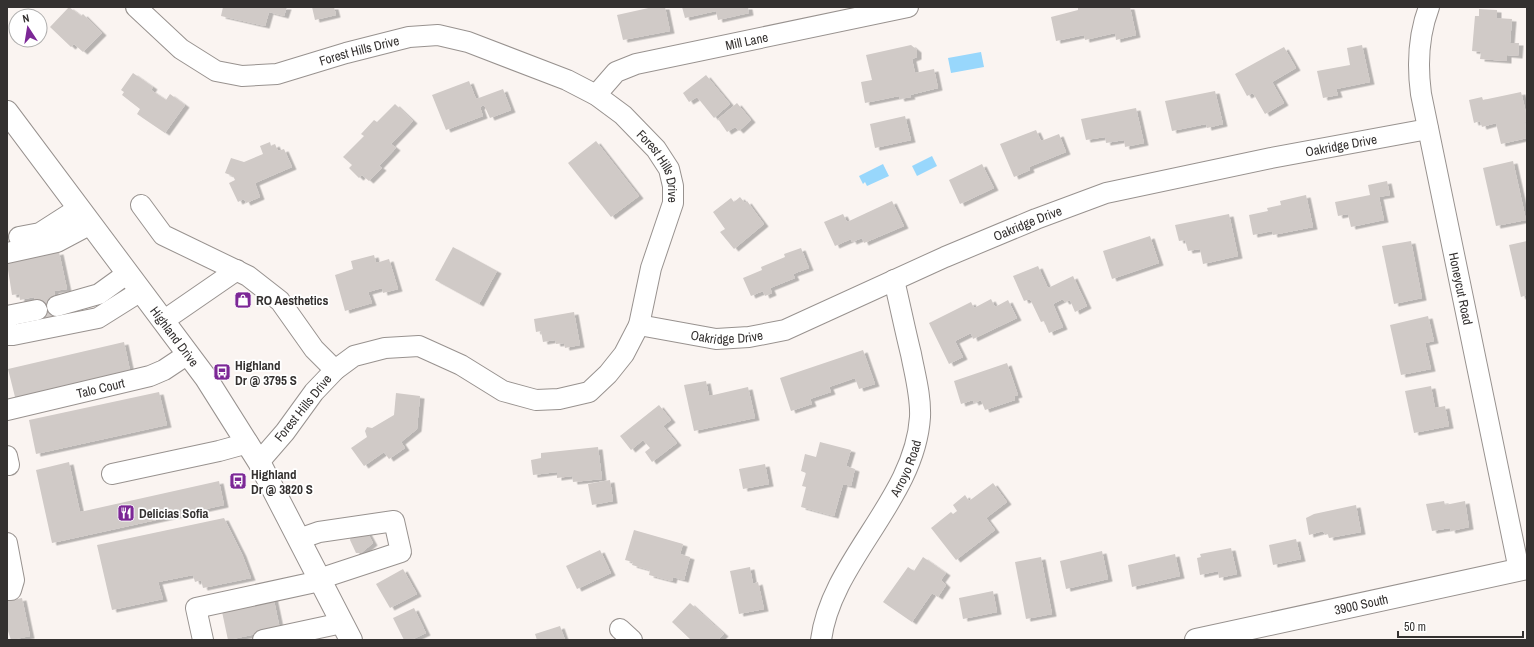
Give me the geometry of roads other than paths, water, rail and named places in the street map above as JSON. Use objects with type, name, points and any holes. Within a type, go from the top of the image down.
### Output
[{"type":"main road","name":"Highland Drive","points":[[7,112],[210,384],[253,452],[347,631]]},
{"type":"main road","name":"3900 South","points":[[1196,640],[1523,569]]},
{"type":"street","name":"Forest Hills Drive","points":[[136,7],[181,49],[216,71],[242,76],[277,74],[346,53],[409,37],[438,35],[468,42],[567,80],[596,95],[623,115],[656,149],[669,169],[673,186],[673,203],[651,268],[639,325],[624,354],[608,374],[589,392],[559,399],[536,400],[503,391],[461,365],[419,346],[385,348],[354,356],[335,370],[314,392],[285,432],[253,452]]},
{"type":"street","name":"Mill Lane","points":[[596,95],[616,72],[636,64],[908,7]]},
{"type":"street","name":"Honeycut Road","points":[[1429,7],[1420,36],[1418,74],[1428,129],[1523,569]]},
{"type":"street","name":"Oakridge Drive","points":[[639,325],[716,339],[749,337],[785,330],[894,280],[1036,219],[1106,194],[1271,158],[1428,129]]},
{"type":"street","points":[[141,205],[163,235],[248,276],[280,301],[314,349],[335,370]]},
{"type":"street","points":[[7,239],[40,233],[85,216]]},
{"type":"street","points":[[7,253],[57,242],[85,216]]},
{"type":"street","points":[[163,320],[237,270]]},
{"type":"street","points":[[57,306],[99,294],[128,273]]},
{"type":"street","name":"Arroyo Road","points":[[821,640],[826,617],[838,589],[902,479],[918,434],[920,404],[894,280]]},
{"type":"street","points":[[7,329],[8,335],[13,335],[98,318],[141,291]]},
{"type":"street","points":[[7,316],[37,310]]},
{"type":"street","name":"Talo Court","points":[[7,410],[150,376],[164,370],[188,354]]},
{"type":"street","points":[[112,474],[219,451],[253,452]]},
{"type":"street","points":[[204,640],[196,608],[320,580],[401,552],[394,521],[319,532],[299,539]]},
{"type":"street","points":[[7,543],[14,580],[11,590],[7,590]]},
{"type":"street","points":[[263,640],[347,631]]},
{"type":"water","points":[[981,52],[984,67],[951,73],[948,58]]},
{"type":"water","points":[[932,156],[937,166],[917,176],[912,166]]},
{"type":"water","points":[[883,164],[889,176],[867,186],[865,182],[863,184],[859,176]]},
{"type":"place","name":"RO Aesthetics","points":[[243,300]]},
{"type":"place","name":"Highland Dr @ 3795 S","points":[[222,372]]},
{"type":"place","name":"Highland Dr @ 3820 S","points":[[238,481]]},
{"type":"place","name":"Delicias Sofia","points":[[126,513]]}]
